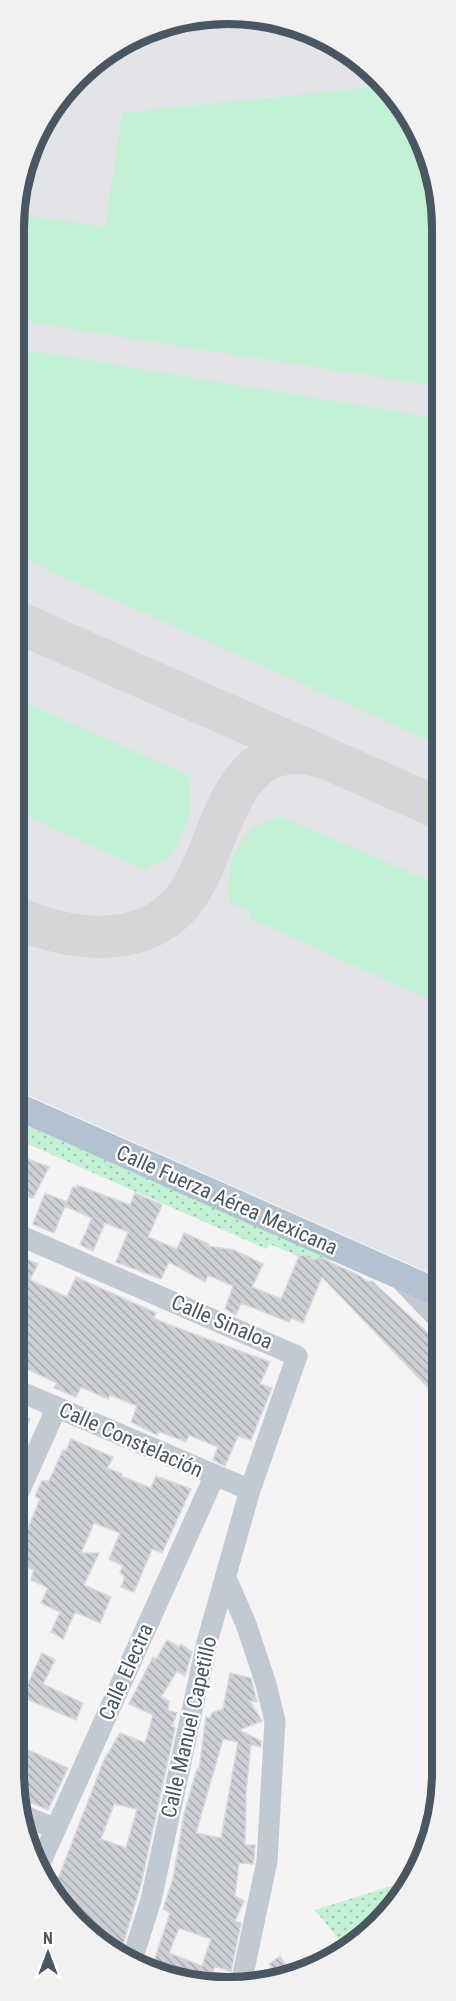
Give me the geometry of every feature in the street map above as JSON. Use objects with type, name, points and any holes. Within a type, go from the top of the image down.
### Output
[{"type":"main road","name":"Calle Fuerza Aérea Mexicana","points":[[24,1109],[432,1290]]},
{"type":"street","name":"Calle Sinaloa","points":[[24,1237],[297,1356],[249,1490]]},
{"type":"street","points":[[396,1275],[432,1313]]},
{"type":"street","name":"Calle Constelación","points":[[24,1393],[214,1477],[249,1490]]},
{"type":"street","points":[[24,1481],[57,1407]]},
{"type":"street","name":"Calle Electra","points":[[43,1857],[214,1477]]},
{"type":"street","name":"Calle Manuel Capetillo","points":[[133,1953],[151,1900],[207,1642],[249,1490]]},
{"type":"street","points":[[226,1578],[249,1634],[266,1684],[275,1720],[267,1861],[243,1977]]},
{"type":"street","points":[[29,1818],[56,1829]]},
{"type":"shaded area","points":[[215,24],[255,26],[281,31],[306,40],[341,58],[372,84],[405,126],[421,162],[428,188],[432,228],[432,1274],[24,1093],[24,228],[26,201],[40,150],[51,126],[75,93],[115,58],[138,45],[175,31]]},
{"type":"green space","points":[[375,87],[405,126],[421,162],[428,188],[432,228],[432,386],[24,321],[25,215],[105,227],[122,113]]},
{"type":"green space","points":[[24,350],[432,418],[432,742],[24,559]]},
{"type":"green space","points":[[24,702],[188,775],[191,799],[185,829],[167,859],[151,865],[147,871],[24,815]]},
{"type":"green space","points":[[280,816],[432,882],[432,1001],[250,918],[250,912],[230,903],[229,883],[232,862],[247,835],[260,825]]},
{"type":"green space","points":[[24,1124],[331,1259],[327,1269],[270,1244],[266,1249],[24,1142]]},
{"type":"green space","points":[[399,1884],[372,1917],[341,1943],[315,1910]]},
{"type":"building","points":[[24,1158],[49,1167],[33,1198],[24,1195]]},
{"type":"building","points":[[77,1185],[130,1205],[135,1193],[162,1205],[148,1237],[177,1249],[184,1233],[209,1244],[208,1246],[234,1250],[263,1264],[252,1287],[281,1299],[300,1254],[315,1260],[319,1257],[368,1282],[372,1281],[432,1337],[432,1392],[322,1277],[303,1323],[291,1318],[289,1322],[241,1303],[236,1315],[225,1309],[233,1286],[208,1275],[205,1282],[169,1262],[161,1279],[116,1262],[128,1232],[105,1223],[93,1251],[80,1245],[92,1218],[65,1206],[54,1233],[33,1224],[45,1193],[67,1202],[73,1187],[76,1188]]},
{"type":"building","points":[[24,1258],[38,1264],[30,1280],[67,1297],[76,1277],[156,1313],[154,1318],[167,1324],[270,1362],[260,1384],[272,1388],[251,1440],[238,1436],[225,1466],[213,1460],[218,1447],[189,1435],[186,1442],[158,1431],[157,1435],[131,1422],[137,1406],[110,1395],[108,1399],[81,1387],[76,1397],[54,1388],[57,1383],[24,1368]]},
{"type":"building","points":[[24,1416],[30,1419],[24,1432]]},
{"type":"building","points":[[71,1439],[113,1457],[107,1468],[122,1474],[121,1476],[151,1488],[156,1476],[191,1489],[162,1553],[152,1549],[134,1592],[121,1587],[125,1577],[120,1572],[123,1566],[109,1559],[120,1533],[94,1523],[81,1553],[99,1553],[84,1585],[111,1597],[100,1623],[75,1612],[63,1639],[51,1632],[60,1612],[41,1603],[48,1588],[31,1580],[34,1570],[24,1566],[24,1538],[40,1499],[35,1496],[42,1481],[49,1481],[63,1450],[66,1451]]},
{"type":"building","points":[[167,1640],[179,1647],[181,1644],[192,1652],[185,1676],[177,1671],[161,1697],[169,1701],[168,1710],[177,1713],[172,1726],[175,1728],[141,1884],[122,1948],[84,1917],[56,1883],[104,1760],[120,1733],[145,1743],[153,1715],[129,1704],[153,1657],[156,1659]],"holes":[[[114,1804],[137,1809],[126,1848],[101,1839]]]},
{"type":"building","points":[[42,1653],[55,1660],[43,1684],[83,1703],[76,1720],[24,1698],[24,1693]]},
{"type":"building","points":[[230,1673],[251,1678],[257,1702],[250,1701],[262,1721],[239,1730],[261,1741],[261,1747],[251,1745],[246,1792],[245,1845],[255,1845],[254,1859],[253,1864],[239,1863],[235,1896],[244,1901],[235,1921],[241,1923],[231,1972],[215,1966],[211,1976],[175,1970],[154,1962],[170,1913],[163,1909],[173,1879],[184,1814],[197,1769],[199,1770],[206,1717],[210,1718],[212,1713],[223,1709]],"holes":[[[223,1739],[238,1742],[221,1838],[196,1833]],[[179,1928],[211,1939],[202,1966],[169,1953]]]},
{"type":"building","points":[[24,1748],[68,1768],[48,1810],[26,1801]]},
{"type":"building","points":[[280,1956],[287,1968],[265,1974],[272,1967],[269,1964]]},
{"type":"taxiway","points":[[24,625],[432,805]]},
{"type":"taxiway","points":[[24,921],[57,931],[103,937],[126,935],[147,928],[166,917],[183,901],[197,879],[231,801],[245,779],[263,762],[287,754],[318,756]]}]
